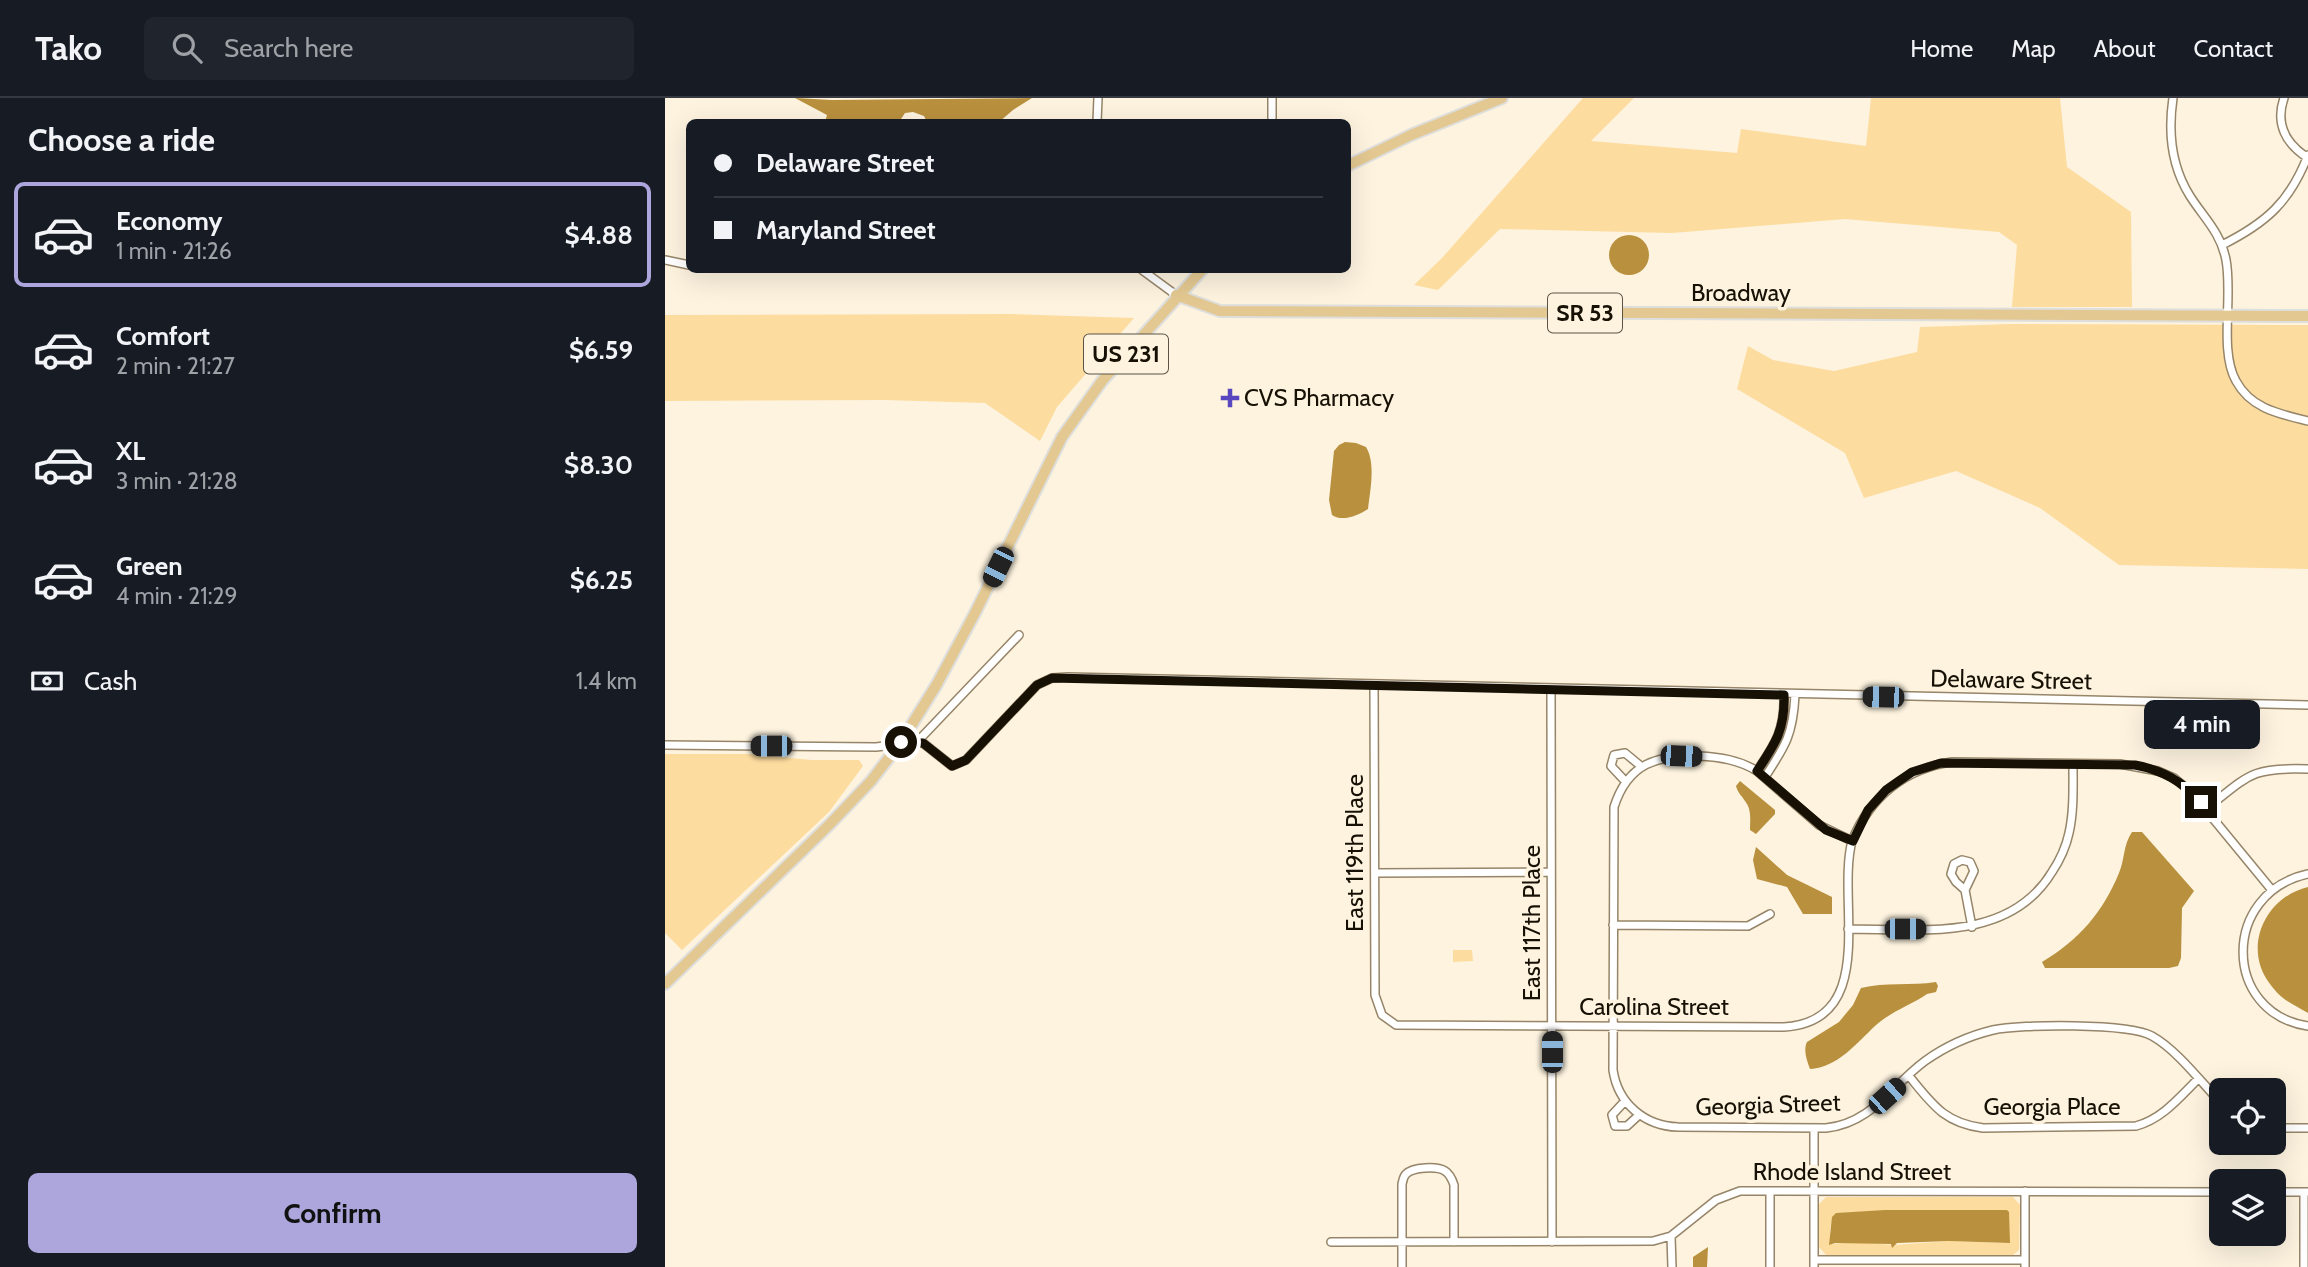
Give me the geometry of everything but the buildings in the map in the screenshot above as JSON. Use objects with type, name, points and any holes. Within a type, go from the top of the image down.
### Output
[{"type":"main road","points":[[1351,164],[1411,135],[1502,98]]},
{"type":"main road","name":"US 231","points":[[665,984],[830,824],[871,781],[901,742],[937,684],[975,613],[1062,437],[1102,381],[1199,273]]},
{"type":"main road","name":"Broadway","points":[[1177,296],[1220,311],[2308,316]]},
{"type":"street","points":[[1097,119],[1098,98]]},
{"type":"street","points":[[1272,98],[1272,119]]},
{"type":"street","points":[[2173,98],[2170,130],[2175,164],[2189,195],[2214,227],[2222,245],[2228,273],[2229,366],[2237,383],[2252,401],[2269,411],[2308,421]]},
{"type":"street","points":[[2222,245],[2249,231],[2280,205],[2291,191],[2308,157],[2294,149],[2284,134],[2280,114],[2284,98]]},
{"type":"street","points":[[665,260],[686,264]]},
{"type":"street","points":[[1146,273],[1177,296]]},
{"type":"street","points":[[665,745],[876,747],[918,742],[1019,635]]},
{"type":"street","name":"Delaware Street","points":[[918,742],[952,766],[966,760],[1037,685],[1052,678],[2308,705]]},
{"type":"street","name":"East 119th Place","points":[[1374,685],[1374,995],[1385,1019]]},
{"type":"street","name":"East 117th Place","points":[[1551,688],[1552,1242]]},
{"type":"street","points":[[1757,771],[1782,729],[1784,695]]},
{"type":"street","points":[[1765,776],[1789,736],[1795,695]]},
{"type":"street","points":[[1626,782],[1611,766],[1614,755],[1625,752],[1642,767]]},
{"type":"street","points":[[1612,1027],[1613,816],[1618,795],[1626,782],[1642,767],[1662,758],[1691,756],[1730,759],[1765,776],[1826,830],[1853,841],[1861,822],[1878,799],[1903,777],[1920,769],[1952,762],[2135,765],[2158,771],[2183,785],[2271,889]]},
{"type":"street","points":[[1848,929],[1972,927],[1991,922],[2018,908],[2035,895],[2060,859],[2069,834],[2073,764]]},
{"type":"street","points":[[2206,809],[2242,780],[2258,771],[2277,768],[2308,769]]},
{"type":"street","name":"Carolina Street","points":[[1385,1019],[1404,1027],[1800,1025],[1817,1018],[1837,999],[1844,984],[1848,965],[1848,865],[1853,841]]},
{"type":"street","points":[[1375,873],[1551,872]]},
{"type":"street","points":[[2308,874],[2271,889],[2255,910],[2243,941],[2244,966],[2255,992],[2268,1007],[2284,1018],[2308,1026]]},
{"type":"street","points":[[1965,890],[1972,927]]},
{"type":"street","points":[[1613,925],[1748,926],[1770,914]]},
{"type":"street","name":"Georgia Street","points":[[1612,1027],[1613,1070],[1625,1101],[1639,1115],[1657,1124],[1671,1127],[1837,1127],[1856,1121],[1924,1062],[1948,1046],[1965,1038],[2018,1026],[2116,1027],[2144,1032],[2158,1040],[2209,1090]]},
{"type":"street","name":"Georgia Place","points":[[1909,1076],[1940,1112],[1963,1125],[1983,1128],[2136,1126],[2152,1121],[2163,1113],[2198,1079]]},
{"type":"street","points":[[1625,1101],[1612,1115],[1615,1126],[1627,1126],[1639,1115]]},
{"type":"street","points":[[1814,1128],[1814,1263],[2025,1264],[2025,1191]]},
{"type":"street","points":[[2286,1128],[2308,1128]]},
{"type":"street","points":[[1402,1267],[1402,1184],[1406,1174],[1415,1169],[1440,1169],[1451,1177],[1454,1185],[1454,1242]]},
{"type":"street","name":"Rhode Island Street","points":[[1331,1242],[1653,1241],[1671,1236],[1710,1205],[1740,1191],[2209,1192]]},
{"type":"street","points":[[1770,1191],[1770,1267]]},
{"type":"street","points":[[2286,1192],[2306,1192],[2304,1267]]},
{"type":"street","points":[[1671,1236],[1672,1267]]},
{"type":"shaded area","points":[[795,98],[1032,98],[1002,119],[926,119],[913,112],[905,113],[901,119],[826,119],[827,115]]},
{"type":"shaded area","points":[[1583,98],[1634,98],[1591,141],[1737,153],[1741,129],[1866,146],[1871,98],[2060,98],[2067,167],[2131,212],[2132,307],[2012,307],[2017,245],[1999,232],[1845,219],[1672,233],[1500,229],[1438,290],[1414,285],[1442,258]]},
{"type":"shaded area","points":[[1629,235],[1637,236],[1643,241],[1648,247],[1648,263],[1643,269],[1637,274],[1629,275],[1621,274],[1615,269],[1610,263],[1609,255],[1610,247],[1615,241],[1621,236]]},
{"type":"shaded area","points":[[1012,314],[1134,318],[1057,407],[1040,441],[985,403],[885,400],[665,401],[665,315]]},
{"type":"shaded area","points":[[2011,324],[2308,325],[2308,569],[2119,565],[2040,508],[1956,471],[1864,498],[1845,453],[1737,389],[1748,346],[1773,360],[1834,371],[1917,352],[1920,327]]},
{"type":"shaded area","points":[[1345,442],[1366,447],[1371,461],[1371,477],[1368,509],[1355,516],[1341,518],[1332,515],[1329,500],[1334,451]]},
{"type":"shaded area","points":[[665,754],[747,754],[812,760],[859,760],[863,766],[829,812],[682,950],[665,933]]},
{"type":"shaded area","points":[[1740,781],[1775,810],[1775,814],[1756,834],[1750,830],[1749,808],[1736,786]]},
{"type":"shaded area","points":[[2132,832],[2142,832],[2194,891],[2182,908],[2181,958],[2178,966],[2045,968],[2042,962],[2078,934],[2105,900],[2119,873]]},
{"type":"shaded area","points":[[1756,847],[1787,875],[1832,897],[1832,914],[1803,914],[1787,887],[1757,879],[1753,860]]},
{"type":"shaded area","points":[[2308,887],[2308,1013],[2274,990],[2262,970],[2258,940],[2262,926],[2280,901]]},
{"type":"shaded area","points":[[1453,950],[1472,950],[1473,961],[1453,962]]},
{"type":"shaded area","points":[[1936,982],[1936,992],[1927,994],[1887,1017],[1838,1059],[1820,1068],[1810,1069],[1805,1052],[1807,1042],[1839,1022],[1853,1005],[1861,988]]},
{"type":"shaded area","points":[[1826,1197],[2013,1197],[2020,1205],[2019,1250],[2013,1255],[1826,1255],[1819,1247],[1819,1204]],"holes":[[[2009,1212],[2009,1242],[2005,1243],[1948,1241],[1894,1245],[1853,1242],[1832,1244],[1830,1236],[1836,1213]]]},
{"type":"shaded area","points":[[1885,1210],[2007,1210],[2010,1243],[1897,1243],[1892,1248],[1891,1244],[1829,1245],[1832,1217],[1836,1213]]},
{"type":"shaded area","points":[[1708,1247],[1707,1267],[1693,1267],[1693,1257]]},
{"type":"place","name":"CVS Pharmacy","points":[[1230,398]]},
{"type":"route","points":[[901,742],[923,743],[952,766],[966,760],[1037,685],[1052,678],[1068,677],[1784,695],[1782,729],[1757,771],[1819,825],[1853,841],[1868,810],[1886,790],[1903,777],[1941,763],[2135,765],[2174,778],[2201,802]]}]
